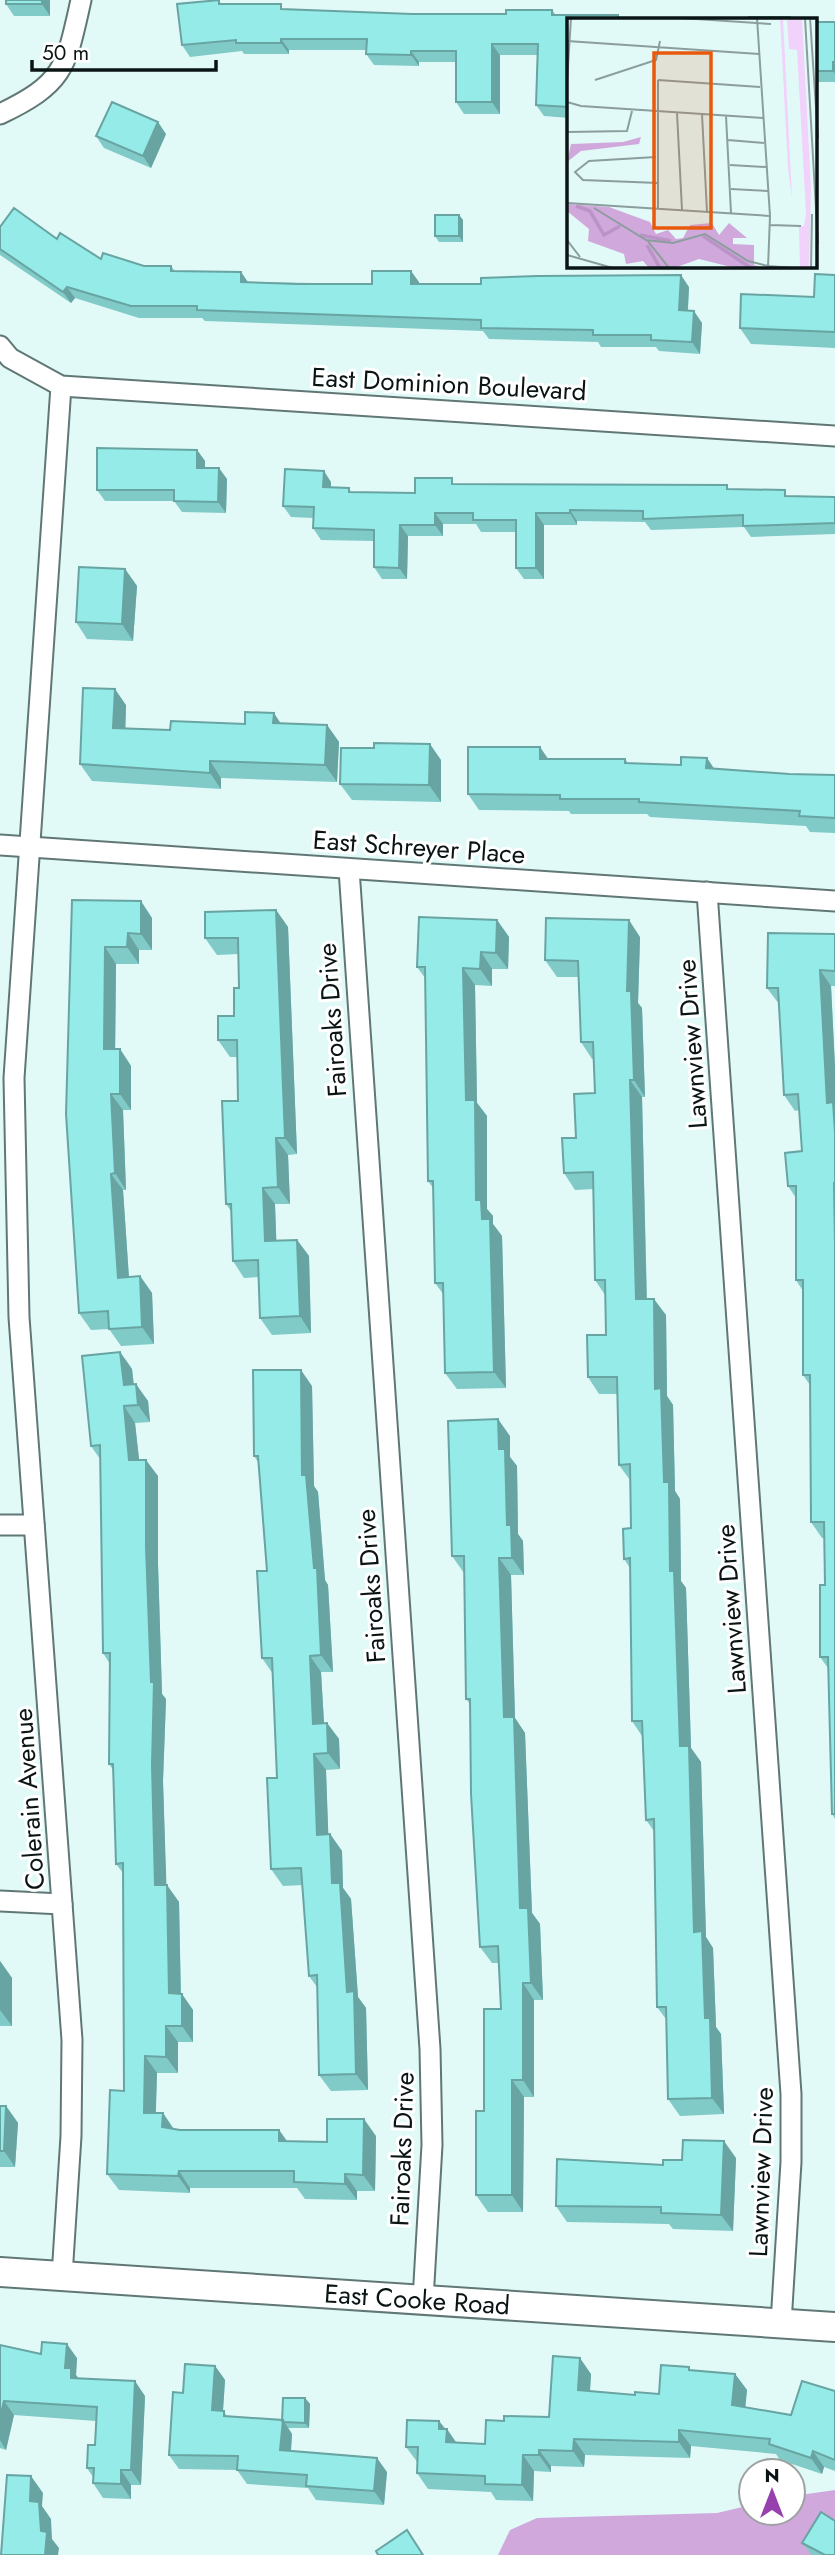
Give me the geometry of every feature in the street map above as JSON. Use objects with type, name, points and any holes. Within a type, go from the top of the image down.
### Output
[{"type":"main road","name":"East Cooke Road","points":[[0,2272],[835,2327]]},
{"type":"street","points":[[0,114],[29,100],[58,75],[69,54],[80,0]]},
{"type":"street","points":[[0,346],[10,358],[61,386]]},
{"type":"street","name":"East Dominion Boulevard","points":[[61,386],[835,436]]},
{"type":"street","name":"Colerain Avenue","points":[[61,386],[13,1078],[19,1317],[72,2040],[71,2136],[62,2276]]},
{"type":"street","name":"East Schreyer Place","points":[[0,845],[835,901]]},
{"type":"street","name":"Fairoaks Drive","points":[[349,869],[430,2049],[432,2145],[423,2300]]},
{"type":"street","name":"Lawnview Drive","points":[[707,892],[791,2094],[791,2162],[782,2323]]},
{"type":"street","points":[[0,1525],[34,1525]]},
{"type":"street","points":[[0,1900],[62,1904]]},
{"type":"shaded area","points":[[835,2490],[835,2555],[498,2555],[510,2530],[537,2518],[717,2513],[737,2508],[737,2527],[807,2527],[807,2494]]},
{"type":"building","points":[[6,0],[42,0],[42,4],[6,4]]},
{"type":"building","points":[[219,0],[219,4],[281,4],[281,9],[412,14],[506,14],[506,10],[552,10],[552,15],[618,15],[618,18],[567,18],[567,107],[536,105],[538,44],[492,44],[492,102],[456,102],[456,51],[411,51],[411,55],[366,54],[367,39],[281,39],[281,43],[236,43],[236,40],[182,45],[177,4]]},
{"type":"building","points":[[749,17],[790,17],[790,18]]},
{"type":"building","points":[[818,22],[835,22],[833,71],[818,71]]},
{"type":"building","points":[[112,102],[158,122],[143,156],[96,136]]},
{"type":"building","points":[[14,208],[57,239],[60,233],[101,259],[103,253],[144,266],[171,266],[171,271],[241,272],[241,282],[372,284],[372,271],[411,271],[411,284],[481,284],[481,278],[538,276],[681,275],[679,310],[694,311],[692,342],[651,340],[651,335],[593,335],[593,330],[481,328],[481,320],[197,310],[197,306],[131,306],[67,287],[63,292],[0,249],[0,227]]},
{"type":"building","points":[[435,215],[459,215],[459,236],[435,236]]},
{"type":"building","points":[[815,274],[835,275],[835,332],[740,328],[741,294],[814,297]]},
{"type":"building","points":[[97,448],[197,450],[197,468],[219,468],[218,502],[174,501],[174,490],[97,490]]},
{"type":"building","points":[[285,469],[324,471],[323,487],[349,488],[349,492],[415,493],[415,478],[452,478],[452,484],[727,485],[727,489],[785,490],[785,496],[835,497],[835,523],[743,526],[743,515],[643,519],[643,511],[570,510],[570,513],[536,513],[536,568],[516,568],[516,520],[473,520],[473,513],[435,513],[435,525],[400,525],[399,568],[374,567],[374,530],[313,528],[314,507],[283,506]]},
{"type":"building","points":[[79,567],[125,569],[122,624],[76,622]]},
{"type":"building","points":[[83,688],[115,689],[113,728],[170,730],[171,721],[245,724],[245,712],[274,713],[273,723],[327,725],[325,765],[210,761],[210,773],[80,764]]},
{"type":"building","points":[[374,743],[430,744],[429,785],[340,784],[341,748],[374,748]]},
{"type":"building","points":[[468,747],[540,747],[540,759],[625,759],[625,763],[681,765],[681,757],[707,758],[706,768],[835,775],[835,818],[799,816],[800,811],[639,802],[639,799],[560,799],[560,795],[468,794]]},
{"type":"building","points":[[72,900],[141,901],[141,934],[128,933],[127,947],[105,947],[104,1049],[120,1049],[120,1094],[111,1094],[115,1173],[111,1174],[118,1278],[140,1276],[142,1327],[109,1329],[108,1311],[79,1313],[66,1114]]},
{"type":"building","points":[[276,910],[285,1138],[276,1138],[278,1187],[263,1188],[265,1241],[297,1240],[300,1316],[260,1318],[258,1260],[233,1261],[231,1204],[226,1204],[222,1101],[238,1101],[237,1040],[218,1040],[218,1016],[234,1016],[234,988],[239,988],[238,938],[205,938],[205,912]]},
{"type":"building","points":[[419,917],[497,920],[496,953],[481,952],[480,969],[463,968],[466,1100],[475,1100],[476,1200],[481,1200],[482,1219],[490,1219],[494,1372],[445,1373],[443,1283],[435,1283],[433,1181],[428,1181],[425,967],[417,967]]},
{"type":"building","points":[[546,918],[629,920],[627,991],[631,991],[634,1080],[630,1080],[636,1299],[654,1299],[655,1389],[661,1388],[664,1482],[669,1482],[670,1571],[674,1571],[680,1746],[689,1746],[694,1932],[702,1931],[705,2018],[710,2018],[712,2098],[668,2099],[666,2007],[657,2007],[654,1819],[646,1820],[642,1721],[632,1721],[630,1558],[624,1559],[623,1529],[631,1528],[630,1464],[619,1465],[617,1377],[588,1377],[587,1335],[606,1335],[605,1280],[595,1280],[593,1172],[564,1173],[562,1138],[576,1138],[574,1094],[595,1093],[593,1042],[581,1042],[578,961],[545,960]]},
{"type":"building","points":[[768,933],[835,934],[835,971],[820,970],[827,1103],[833,1102],[835,1133],[835,1814],[832,1814],[828,1657],[820,1657],[820,1585],[825,1585],[824,1522],[811,1522],[810,1375],[803,1375],[803,1280],[796,1280],[796,1186],[788,1186],[785,1153],[802,1151],[798,1094],[784,1095],[778,988],[767,988]]},
{"type":"building","points":[[120,1352],[124,1385],[136,1384],[138,1405],[124,1406],[129,1460],[146,1460],[146,1547],[151,1682],[154,1682],[152,1765],[155,1885],[167,1885],[169,1993],[182,1994],[182,2026],[166,2026],[166,2057],[145,2056],[144,2113],[163,2113],[162,2127],[180,2130],[279,2130],[279,2141],[327,2142],[327,2119],[364,2119],[363,2175],[345,2174],[345,2184],[294,2182],[294,2171],[179,2171],[178,2176],[107,2174],[110,2090],[124,2091],[123,1863],[116,1864],[113,1764],[109,1764],[110,1653],[103,1653],[100,1445],[91,1446],[82,1356]]},
{"type":"building","points":[[253,1370],[301,1370],[302,1475],[306,1475],[314,1568],[317,1568],[321,1655],[310,1656],[313,1724],[327,1723],[328,1753],[314,1754],[317,1835],[330,1834],[332,1883],[340,1883],[347,1992],[354,1991],[356,2074],[319,2075],[317,1975],[309,1976],[301,1868],[271,1869],[267,1778],[277,1778],[272,1658],[262,1658],[257,1571],[267,1571],[258,1456],[254,1456]]},
{"type":"building","points":[[498,1419],[499,1449],[505,1449],[507,1525],[511,1525],[512,1558],[499,1558],[504,1717],[514,1717],[520,1908],[528,1908],[531,1983],[523,1983],[523,2080],[512,2080],[512,2195],[476,2195],[476,2111],[484,2111],[484,2009],[501,2009],[498,1946],[480,1947],[471,1794],[470,1699],[466,1699],[464,1556],[452,1556],[448,1421]]},
{"type":"building","points":[[0,2106],[6,2106],[4,2151],[0,2151]]},
{"type":"building","points":[[683,2140],[724,2141],[721,2215],[661,2213],[661,2207],[556,2206],[557,2159],[663,2165],[663,2160],[682,2160]]},
{"type":"building","points":[[42,2342],[67,2344],[65,2368],[71,2368],[71,2378],[135,2381],[131,2470],[121,2470],[121,2484],[93,2483],[94,2468],[87,2468],[88,2445],[95,2445],[97,2407],[4,2401],[0,2417],[0,2345],[41,2354]]},
{"type":"building","points":[[553,2356],[580,2358],[578,2390],[635,2395],[635,2392],[659,2394],[661,2365],[735,2374],[732,2405],[791,2415],[802,2381],[835,2391],[835,2460],[813,2451],[811,2458],[769,2444],[770,2439],[679,2430],[679,2442],[574,2439],[573,2451],[539,2450],[539,2455],[523,2455],[522,2485],[485,2484],[485,2476],[417,2473],[418,2447],[406,2447],[407,2420],[439,2421],[439,2429],[447,2429],[446,2442],[485,2444],[486,2420],[504,2421],[504,2416],[549,2417]]},
{"type":"building","points":[[185,2364],[215,2366],[212,2410],[224,2411],[224,2416],[283,2420],[280,2450],[377,2458],[374,2491],[306,2486],[307,2475],[237,2470],[238,2456],[169,2455],[173,2392],[183,2393]]},
{"type":"building","points":[[283,2398],[305,2398],[305,2423],[282,2422]]},
{"type":"building","points":[[7,2475],[31,2476],[30,2501],[39,2502],[41,2531],[47,2532],[45,2555],[1,2555]]},
{"type":"building","points":[[821,2512],[835,2521],[835,2555],[825,2555],[802,2543]]},
{"type":"building","points":[[407,2530],[423,2555],[378,2555],[376,2551]]}]
